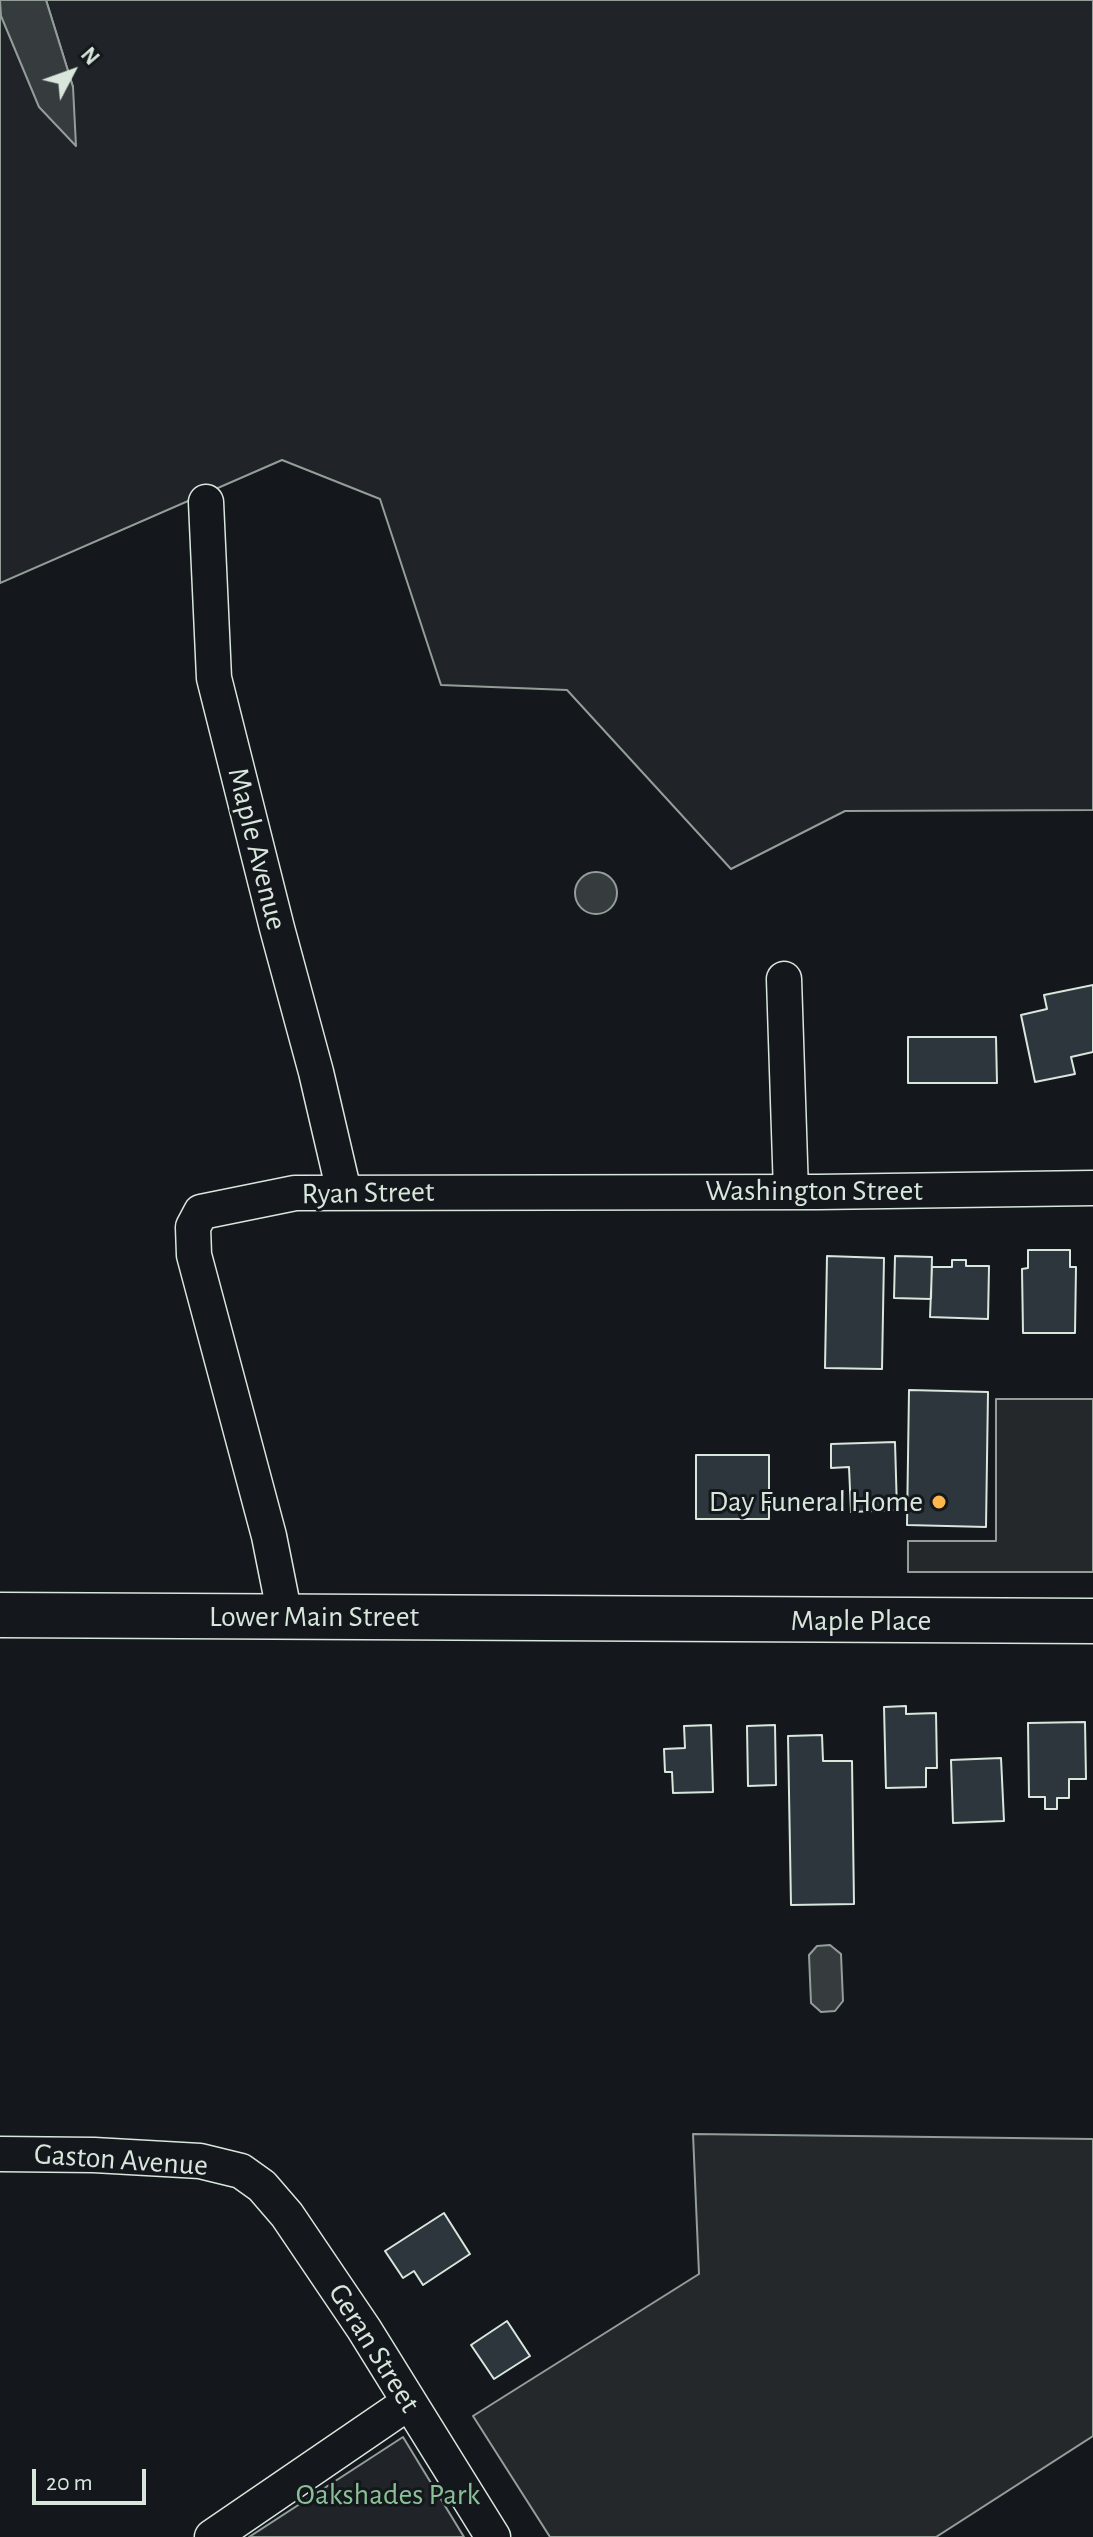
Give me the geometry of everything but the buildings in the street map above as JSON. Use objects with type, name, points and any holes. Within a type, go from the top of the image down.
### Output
[{"type":"main road","name":"Lower Main Street","points":[[0,1615],[628,1619]]},
{"type":"main road","name":"Maple Place","points":[[628,1619],[1093,1621]]},
{"type":"street","name":"Maple Avenue","points":[[206,502],[214,678],[344,1192]]},
{"type":"street","points":[[784,979],[791,1192]]},
{"type":"street","name":"Washington Street","points":[[536,1192],[1093,1188]]},
{"type":"street","name":"Ryan Street","points":[[285,1616],[269,1536],[194,1255],[193,1227],[201,1212],[295,1193],[536,1192]]},
{"type":"street","name":"Gaston Avenue","points":[[0,2154],[200,2161],[241,2171]]},
{"type":"street","name":"Geran Street","points":[[241,2171],[262,2186],[287,2215],[364,2329],[493,2537]]},
{"type":"street","points":[[212,2537],[408,2403]]},
{"type":"green space","points":[[46,0],[1093,0],[1093,810],[845,811],[731,869],[567,690],[441,685],[380,499],[282,460],[0,583],[0,5],[1,17],[73,87]]},
{"type":"green space","name":"Oakshades Park","points":[[403,2437],[464,2537],[249,2537]]},
{"type":"shaded area","points":[[0,0],[46,0],[73,87],[76,146],[39,107],[1,16]]},
{"type":"shaded area","points":[[596,872],[611,878],[617,893],[611,908],[596,914],[581,908],[575,893],[581,878]]},
{"type":"shaded area","points":[[996,1399],[1093,1399],[1093,1572],[908,1572],[908,1541],[996,1541]]},
{"type":"shaded area","points":[[830,1945],[841,1954],[843,2001],[835,2011],[821,2012],[811,2003],[809,1955],[817,1946]]},
{"type":"shaded area","points":[[693,2134],[1093,2139],[1093,2436],[936,2537],[550,2537],[473,2416],[699,2274]]},
{"type":"place","name":"Day Funeral Home","points":[[939,1502]]}]
